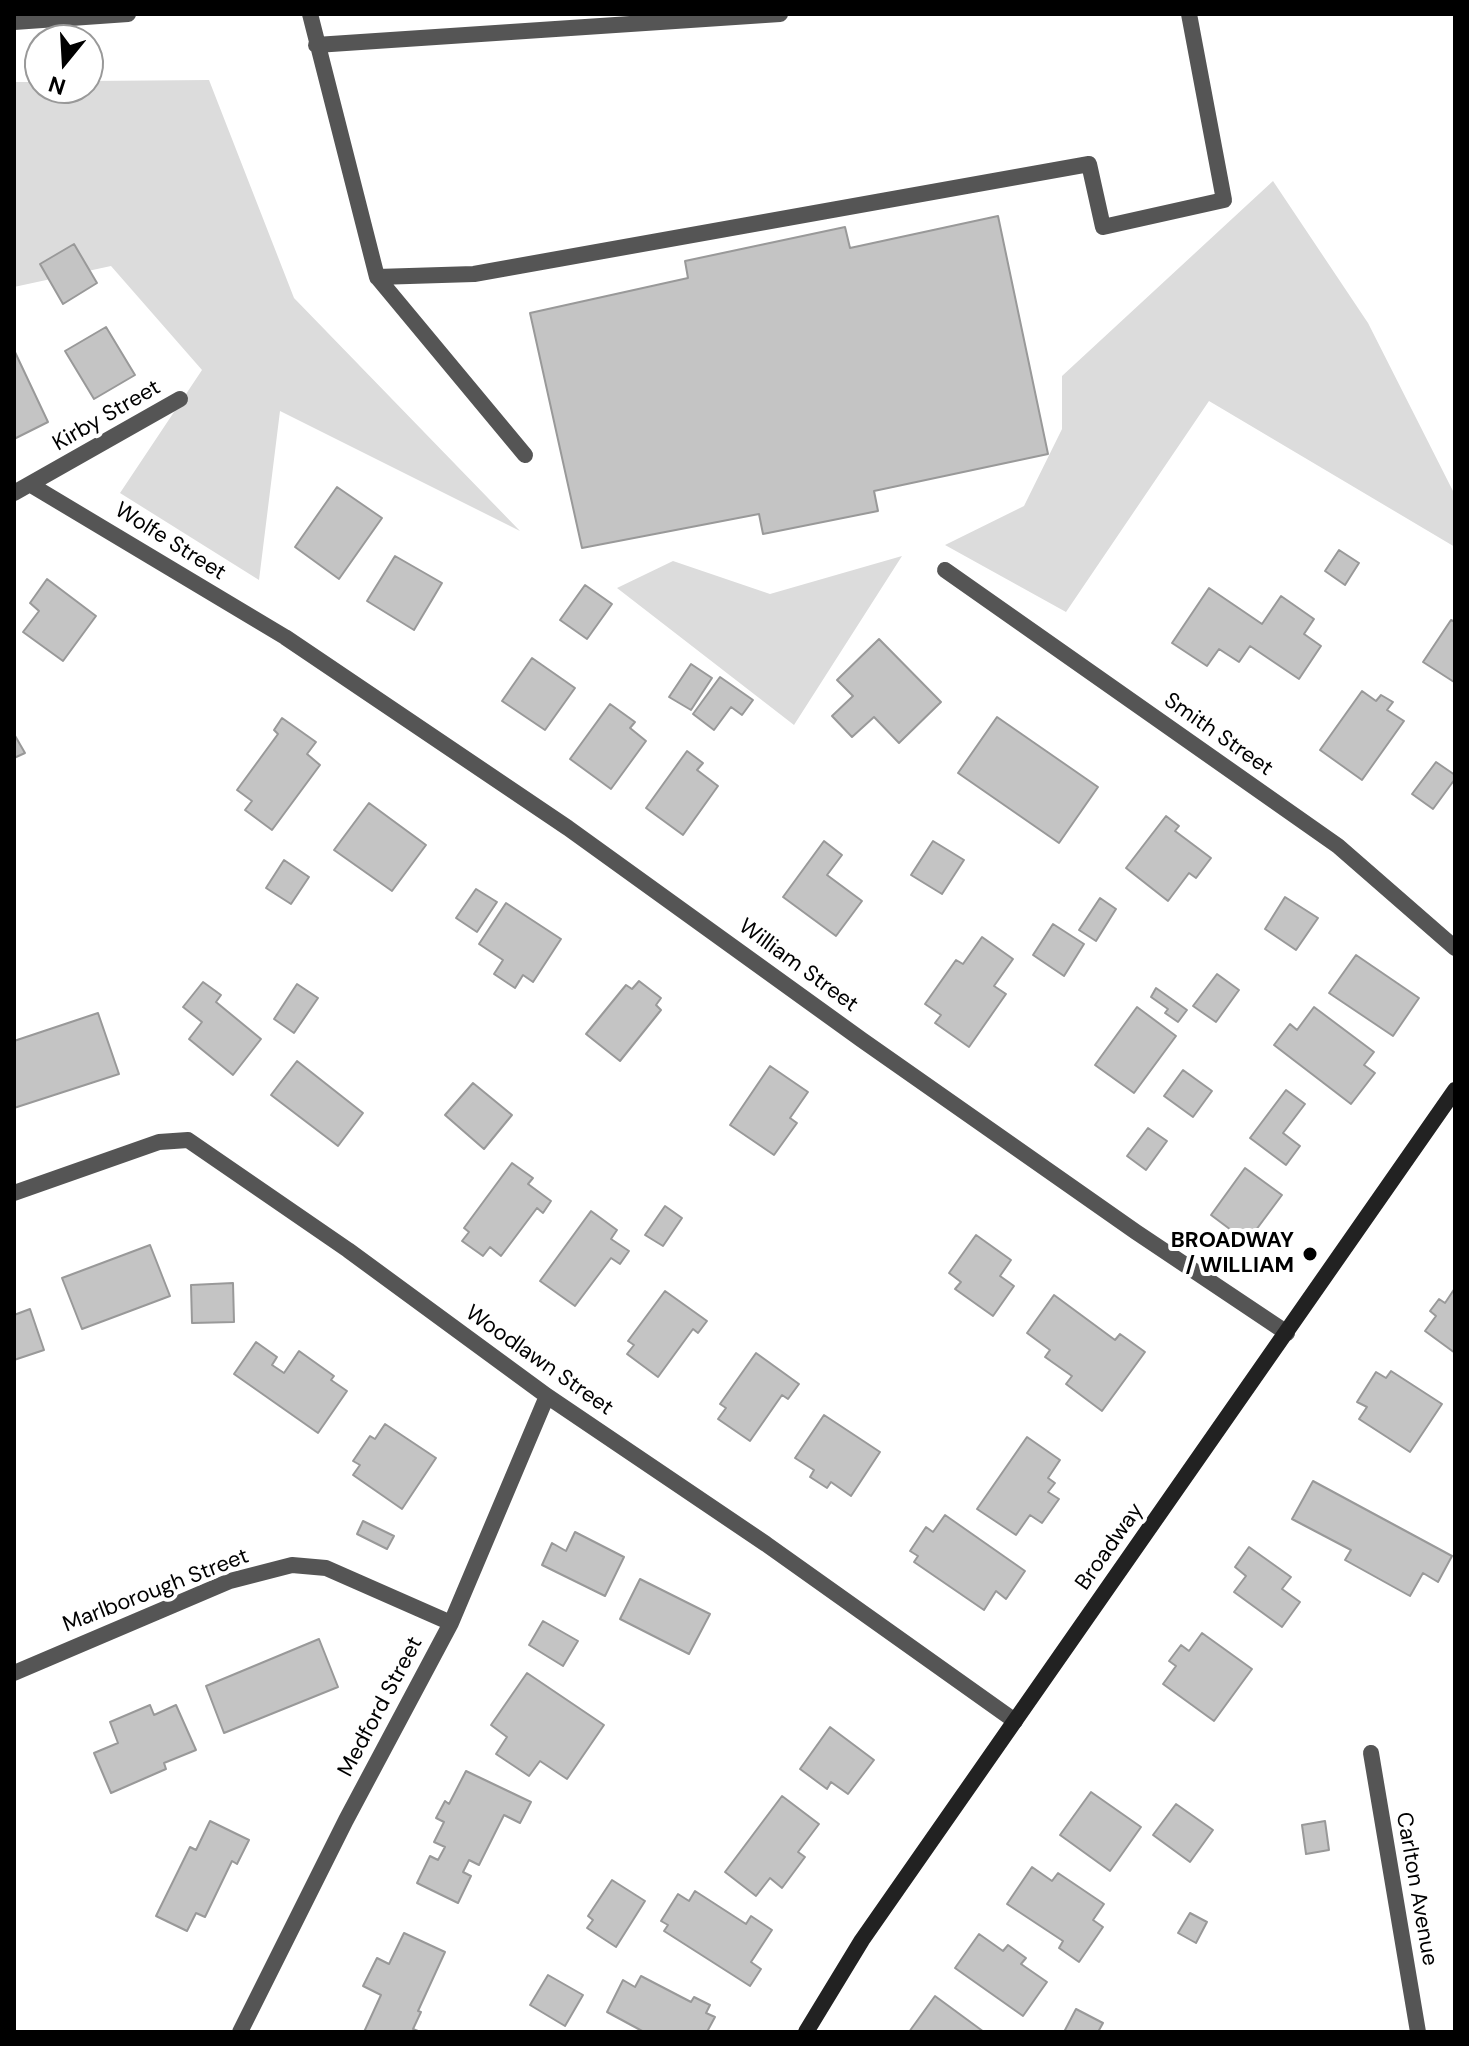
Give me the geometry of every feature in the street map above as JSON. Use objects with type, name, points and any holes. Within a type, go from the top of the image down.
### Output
[{"type":"main road","name":"Broadway","points":[[806,2032],[862,1940],[1455,1090]]},
{"type":"street","points":[[24,19],[128,14]]},
{"type":"street","points":[[310,14],[377,277],[525,455]]},
{"type":"street","points":[[316,45],[780,14]]},
{"type":"street","points":[[377,277],[474,274],[1089,164],[1103,227],[1224,200],[1189,14]]},
{"type":"street","name":"Kirby Street","points":[[14,493],[180,399]]},
{"type":"street","name":"Wolfe Street","points":[[31,485],[285,639]]},
{"type":"street","name":"Smith Street","points":[[945,570],[1338,846],[1455,948]]},
{"type":"street","name":"William Street","points":[[285,639],[568,828],[888,1058],[1136,1232],[1287,1333]]},
{"type":"street","name":"Woodlawn Street","points":[[14,1193],[159,1142],[188,1140],[348,1250],[547,1396],[766,1544],[1015,1721]]},
{"type":"street","name":"Medford Street","points":[[240,2032],[346,1820],[451,1623],[547,1396]]},
{"type":"street","name":"Marlborough Street","points":[[14,1673],[230,1581],[292,1565],[326,1568],[451,1623]]},
{"type":"street","name":"Carlton Avenue","points":[[1371,1753],[1418,2032]]},
{"type":"shaded area","points":[[209,80],[294,298],[520,531],[280,411],[259,580],[120,493],[202,370],[111,266],[14,287],[14,82],[24,82],[24,104],[104,104],[104,81]]},
{"type":"shaded area","points":[[1273,181],[1368,323],[1455,495],[1455,547],[1209,401],[1066,612],[945,545],[1024,506],[1062,429],[1062,376]]},
{"type":"shaded area","points":[[902,556],[794,725],[617,588],[673,561],[770,594]]},
{"type":"building","points":[[998,216],[1048,454],[874,491],[878,511],[763,534],[759,514],[582,548],[530,313],[688,278],[685,261],[845,227],[850,248]]},
{"type":"building","points":[[74,244],[97,283],[63,304],[40,264]]},
{"type":"building","points":[[106,327],[135,375],[94,399],[65,351]]},
{"type":"building","points":[[14,350],[48,422],[14,439]]},
{"type":"building","points":[[337,487],[382,518],[339,579],[295,547]]},
{"type":"building","points":[[1339,550],[1359,563],[1345,585],[1325,571]]},
{"type":"building","points":[[395,556],[442,583],[414,630],[367,601]]},
{"type":"building","points":[[47,579],[96,616],[63,661],[23,632],[39,611],[30,603]]},
{"type":"building","points":[[585,585],[612,604],[587,639],[560,620]]},
{"type":"building","points":[[1209,588],[1262,624],[1281,596],[1314,619],[1304,634],[1321,646],[1299,679],[1250,646],[1239,662],[1219,649],[1207,666],[1172,643]]},
{"type":"building","points":[[1451,620],[1455,622],[1454,682],[1423,662]]},
{"type":"building","points":[[879,639],[941,702],[899,743],[874,717],[852,737],[832,716],[853,696],[837,680]]},
{"type":"building","points":[[532,658],[575,688],[545,730],[502,701]]},
{"type":"building","points":[[691,664],[712,678],[691,710],[669,697]]},
{"type":"building","points":[[720,677],[753,700],[742,715],[731,707],[714,730],[693,714]]},
{"type":"building","points":[[1362,691],[1376,701],[1381,695],[1393,702],[1387,710],[1404,721],[1362,780],[1320,750]]},
{"type":"building","points":[[610,704],[635,722],[630,728],[646,741],[611,789],[570,759]]},
{"type":"building","points":[[997,717],[1098,787],[1059,843],[958,773]]},
{"type":"building","points":[[282,718],[316,742],[307,754],[320,765],[272,830],[245,810],[252,801],[237,790],[278,734],[274,730]]},
{"type":"building","points":[[14,734],[25,753],[14,758]]},
{"type":"building","points":[[687,751],[703,763],[697,770],[718,786],[683,835],[646,808]]},
{"type":"building","points":[[1436,762],[1455,775],[1455,779],[1433,809],[1412,794]]},
{"type":"building","points":[[369,803],[426,845],[392,891],[334,850]]},
{"type":"building","points":[[1166,816],[1179,826],[1175,831],[1211,858],[1196,878],[1189,873],[1168,901],[1126,868]]},
{"type":"building","points":[[824,841],[842,855],[827,875],[862,901],[836,936],[783,897]]},
{"type":"building","points":[[933,841],[964,860],[942,894],[911,875]]},
{"type":"building","points":[[284,860],[309,877],[291,904],[266,888]]},
{"type":"building","points":[[476,889],[497,902],[477,932],[456,918]]},
{"type":"building","points":[[1285,897],[1318,918],[1296,950],[1265,929]]},
{"type":"building","points":[[1100,898],[1116,909],[1096,941],[1079,930]]},
{"type":"building","points":[[506,903],[561,939],[533,982],[523,975],[515,988],[494,974],[503,960],[479,944]]},
{"type":"building","points":[[1053,924],[1084,944],[1064,976],[1033,955]]},
{"type":"building","points":[[982,937],[1013,959],[994,986],[1006,994],[969,1047],[935,1023],[941,1015],[925,1004],[956,960],[963,964]]},
{"type":"building","points":[[1356,955],[1419,998],[1393,1036],[1329,993]]},
{"type":"building","points":[[1217,974],[1239,990],[1216,1022],[1193,1006]]},
{"type":"building","points":[[639,981],[661,998],[656,1005],[661,1010],[620,1061],[586,1034],[626,985],[632,989]]},
{"type":"building","points":[[203,982],[221,995],[216,1002],[261,1039],[233,1075],[189,1039],[202,1022],[183,1007]]},
{"type":"building","points":[[297,984],[318,998],[294,1033],[274,1019]]},
{"type":"building","points":[[1156,988],[1187,1010],[1178,1022],[1165,1013],[1168,1009],[1151,997]]},
{"type":"building","points":[[1137,1007],[1176,1036],[1134,1093],[1095,1065]]},
{"type":"building","points":[[1314,1007],[1374,1052],[1364,1065],[1375,1073],[1351,1104],[1274,1045],[1290,1024],[1297,1030]]},
{"type":"building","points":[[98,1013],[119,1074],[14,1108],[14,1041]]},
{"type":"building","points":[[297,1061],[363,1113],[338,1146],[271,1095]]},
{"type":"building","points":[[770,1066],[808,1092],[790,1118],[797,1123],[774,1155],[730,1125]]},
{"type":"building","points":[[1183,1070],[1212,1091],[1193,1117],[1164,1096]]},
{"type":"building","points":[[473,1083],[512,1115],[484,1149],[445,1115]]},
{"type":"building","points":[[1286,1090],[1305,1104],[1283,1133],[1300,1146],[1286,1165],[1250,1138]]},
{"type":"building","points":[[1148,1128],[1167,1141],[1146,1170],[1127,1156]]},
{"type":"building","points":[[512,1163],[533,1178],[528,1184],[551,1201],[543,1213],[537,1208],[501,1256],[490,1247],[483,1256],[462,1241],[469,1232],[464,1228]]},
{"type":"building","points":[[1245,1168],[1282,1195],[1247,1242],[1211,1215]]},
{"type":"building","points":[[665,1206],[682,1218],[663,1246],[645,1235]]},
{"type":"building","points":[[591,1211],[617,1230],[611,1239],[629,1251],[620,1264],[611,1258],[575,1306],[540,1281]]},
{"type":"building","points":[[976,1235],[1011,1260],[1000,1276],[1014,1286],[993,1316],[955,1289],[961,1282],[949,1273]]},
{"type":"building","points":[[150,1245],[170,1296],[82,1329],[62,1278]]},
{"type":"building","points":[[233,1283],[234,1322],[192,1323],[191,1285]]},
{"type":"building","points":[[1455,1288],[1455,1353],[1425,1331],[1436,1316],[1430,1311],[1439,1299],[1445,1303]]},
{"type":"building","points":[[665,1291],[707,1321],[698,1333],[693,1329],[658,1377],[627,1354],[634,1345],[628,1341]]},
{"type":"building","points":[[1054,1295],[1115,1340],[1120,1334],[1145,1352],[1102,1411],[1066,1384],[1072,1376],[1045,1357],[1050,1350],[1027,1333]]},
{"type":"building","points":[[30,1309],[44,1350],[14,1360],[14,1315]]},
{"type":"building","points":[[256,1342],[277,1357],[272,1365],[284,1373],[299,1351],[334,1376],[331,1380],[347,1391],[318,1433],[234,1374]]},
{"type":"building","points":[[756,1353],[799,1384],[788,1399],[782,1395],[750,1441],[718,1419],[726,1408],[720,1404]]},
{"type":"building","points":[[1391,1371],[1442,1404],[1410,1452],[1359,1419],[1367,1407],[1357,1402],[1376,1372],[1386,1378]]},
{"type":"building","points":[[824,1415],[880,1452],[851,1496],[831,1482],[827,1488],[810,1477],[814,1470],[795,1458]]},
{"type":"building","points":[[385,1424],[436,1458],[402,1509],[353,1475],[360,1465],[353,1461],[370,1436],[375,1439]]},
{"type":"building","points":[[1027,1437],[1060,1460],[1048,1478],[1055,1483],[1048,1492],[1059,1499],[1042,1523],[1030,1515],[1016,1535],[977,1509]]},
{"type":"building","points":[[1313,1481],[1452,1556],[1438,1582],[1423,1573],[1410,1596],[1345,1560],[1351,1550],[1292,1519]]},
{"type":"building","points":[[945,1515],[1025,1571],[1006,1599],[996,1591],[984,1610],[914,1562],[918,1556],[910,1551],[926,1527],[933,1532]]},
{"type":"building","points":[[363,1521],[394,1536],[387,1549],[357,1534]]},
{"type":"building","points":[[575,1532],[624,1557],[605,1596],[542,1565],[552,1543],[566,1551]]},
{"type":"building","points":[[1249,1547],[1291,1577],[1282,1589],[1300,1602],[1282,1627],[1234,1592],[1246,1576],[1235,1567]]},
{"type":"building","points":[[640,1579],[710,1614],[689,1654],[620,1619]]},
{"type":"building","points":[[543,1621],[578,1641],[563,1666],[529,1645]]},
{"type":"building","points":[[1202,1633],[1252,1669],[1214,1721],[1163,1684],[1176,1666],[1169,1661],[1181,1645],[1189,1651]]},
{"type":"building","points":[[319,1639],[338,1687],[224,1733],[206,1686]]},
{"type":"building","points":[[527,1673],[604,1725],[567,1779],[540,1761],[529,1776],[496,1754],[507,1737],[491,1725]]},
{"type":"building","points":[[150,1705],[154,1715],[176,1705],[196,1750],[164,1763],[166,1769],[111,1793],[94,1753],[118,1743],[110,1722]]},
{"type":"building","points":[[830,1727],[874,1760],[848,1794],[831,1782],[827,1789],[800,1769]]},
{"type":"building","points":[[466,1771],[531,1802],[520,1823],[504,1815],[479,1865],[469,1860],[463,1872],[471,1876],[458,1903],[417,1883],[430,1856],[438,1860],[445,1847],[434,1842],[444,1822],[436,1818],[445,1801],[449,1804]]},
{"type":"building","points":[[1091,1792],[1141,1827],[1110,1871],[1060,1835]]},
{"type":"building","points":[[782,1796],[819,1824],[798,1852],[805,1857],[782,1888],[770,1878],[756,1896],[725,1872]]},
{"type":"building","points":[[1176,1804],[1213,1830],[1190,1862],[1153,1835]]},
{"type":"building","points":[[210,1821],[249,1840],[237,1864],[232,1861],[205,1917],[196,1913],[187,1931],[156,1916],[190,1847],[196,1850]]},
{"type":"building","points":[[1325,1821],[1329,1850],[1306,1854],[1302,1825]]},
{"type":"building","points":[[1032,1867],[1052,1881],[1058,1873],[1104,1904],[1093,1920],[1103,1927],[1079,1962],[1059,1948],[1063,1941],[1007,1904]]},
{"type":"building","points":[[612,1880],[645,1901],[616,1947],[587,1928],[593,1920],[588,1916]]},
{"type":"building","points":[[695,1891],[746,1924],[751,1916],[772,1930],[751,1962],[761,1969],[750,1986],[664,1931],[668,1925],[661,1921],[678,1894],[689,1901]]},
{"type":"building","points":[[1190,1913],[1207,1922],[1196,1943],[1178,1933]]},
{"type":"building","points":[[404,1933],[445,1952],[418,2011],[421,2012],[413,2029],[418,2031],[364,2032],[381,1995],[363,1986],[377,1958],[389,1964]]},
{"type":"building","points":[[979,1934],[1003,1951],[1008,1945],[1026,1958],[1021,1964],[1047,1982],[1023,2016],[955,1968]]},
{"type":"building","points":[[548,1975],[583,1995],[565,2026],[530,2005]]},
{"type":"building","points":[[641,1976],[691,2002],[694,1997],[710,2005],[706,2013],[715,2017],[708,2030],[711,2032],[644,2032],[607,2012],[623,1980],[635,1987]]},
{"type":"building","points":[[935,1996],[984,2032],[909,2032]]},
{"type":"building","points":[[1076,2009],[1103,2023],[1098,2032],[1064,2032]]},
{"type":"place","name":"BROADWAY / WILLIAM","points":[[1310,1254]]}]
